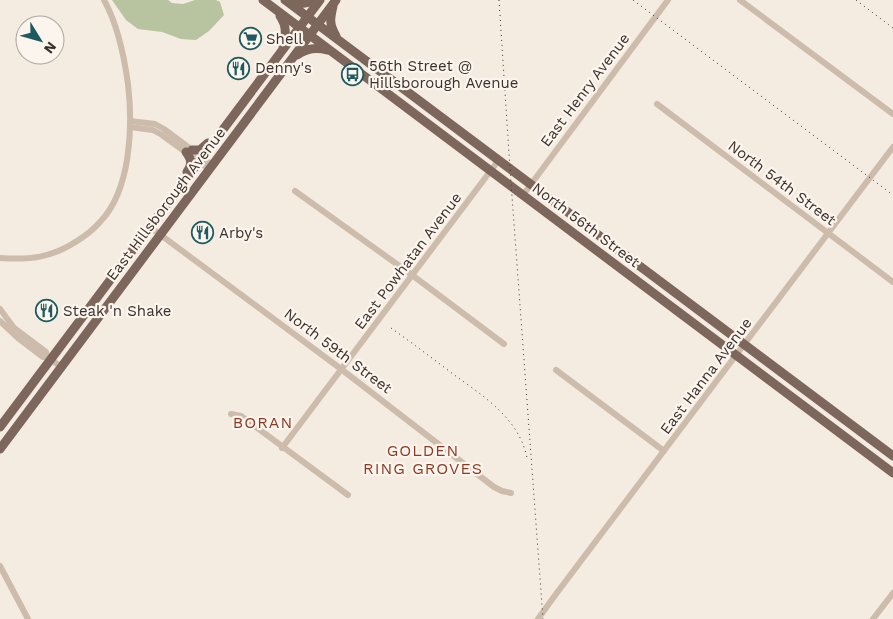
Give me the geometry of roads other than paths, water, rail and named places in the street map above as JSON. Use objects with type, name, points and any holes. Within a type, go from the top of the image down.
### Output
[{"type":"main road","name":"North 56th Street","points":[[262,0],[893,473]]},
{"type":"main road","name":"North 56th Street","points":[[285,0],[893,456]]},
{"type":"main road","points":[[285,0],[303,4],[314,0]]},
{"type":"main road","name":"East Hillsborough Avenue","points":[[0,427],[49,358],[320,0]]},
{"type":"main road","points":[[335,1],[331,23],[339,41]]},
{"type":"main road","name":"East Hillsborough Avenue","points":[[0,449],[335,1]]},
{"type":"main road","points":[[278,12],[286,30],[282,51]]},
{"type":"main road","points":[[293,58],[312,48],[320,48],[332,52]]},
{"type":"main road","points":[[182,184],[191,164],[189,151],[200,150],[223,129]]},
{"type":"main road","points":[[630,275],[638,265]]},
{"type":"main road","points":[[818,417],[826,406]]},
{"type":"street","points":[[0,258],[19,259],[49,255],[86,236],[101,222],[112,206],[121,186],[126,163],[130,101],[125,61],[114,22],[104,0]]},
{"type":"street","name":"East Henry Avenue","points":[[523,194],[668,0]]},
{"type":"street","points":[[740,0],[893,114]]},
{"type":"street","name":"North 54th Street","points":[[657,104],[893,282]]},
{"type":"street","points":[[130,124],[155,124],[164,129],[211,167]]},
{"type":"street","name":"East Hanna Avenue","points":[[538,619],[893,147]]},
{"type":"street","name":"East Powhatan Avenue","points":[[282,448],[498,161]]},
{"type":"street","points":[[295,191],[504,344]]},
{"type":"street","name":"North 59th Street","points":[[150,227],[341,369],[494,487],[511,493]]},
{"type":"street","points":[[0,309],[14,328],[46,352],[49,358],[61,367]]},
{"type":"street","points":[[0,321],[42,357],[49,358]]},
{"type":"street","points":[[556,370],[664,451]]},
{"type":"street","points":[[230,414],[241,416],[348,496]]},
{"type":"street","points":[[0,566],[28,619]]},
{"type":"street","points":[[873,619],[893,593]]},
{"type":"railway","points":[[499,0],[543,619]]},
{"type":"railway","points":[[633,0],[893,195]]},
{"type":"railway","points":[[856,0],[893,28]]},
{"type":"railway","points":[[391,328],[498,409],[516,431],[523,444],[527,458]]},
{"type":"place","name":"Shell","points":[[250,39]]},
{"type":"place","name":"Denny's","points":[[239,68]]},
{"type":"place","name":"56th Street @ Hillsborough Avenue","points":[[353,75]]},
{"type":"place","name":"Arby's","points":[[203,233]]},
{"type":"place","name":"Steak 'n Shake","points":[[47,311]]},
{"type":"district","name":"BORAN","points":[[263,422]]},
{"type":"district","name":"GOLDEN RING GROVES","points":[[423,459]]}]
